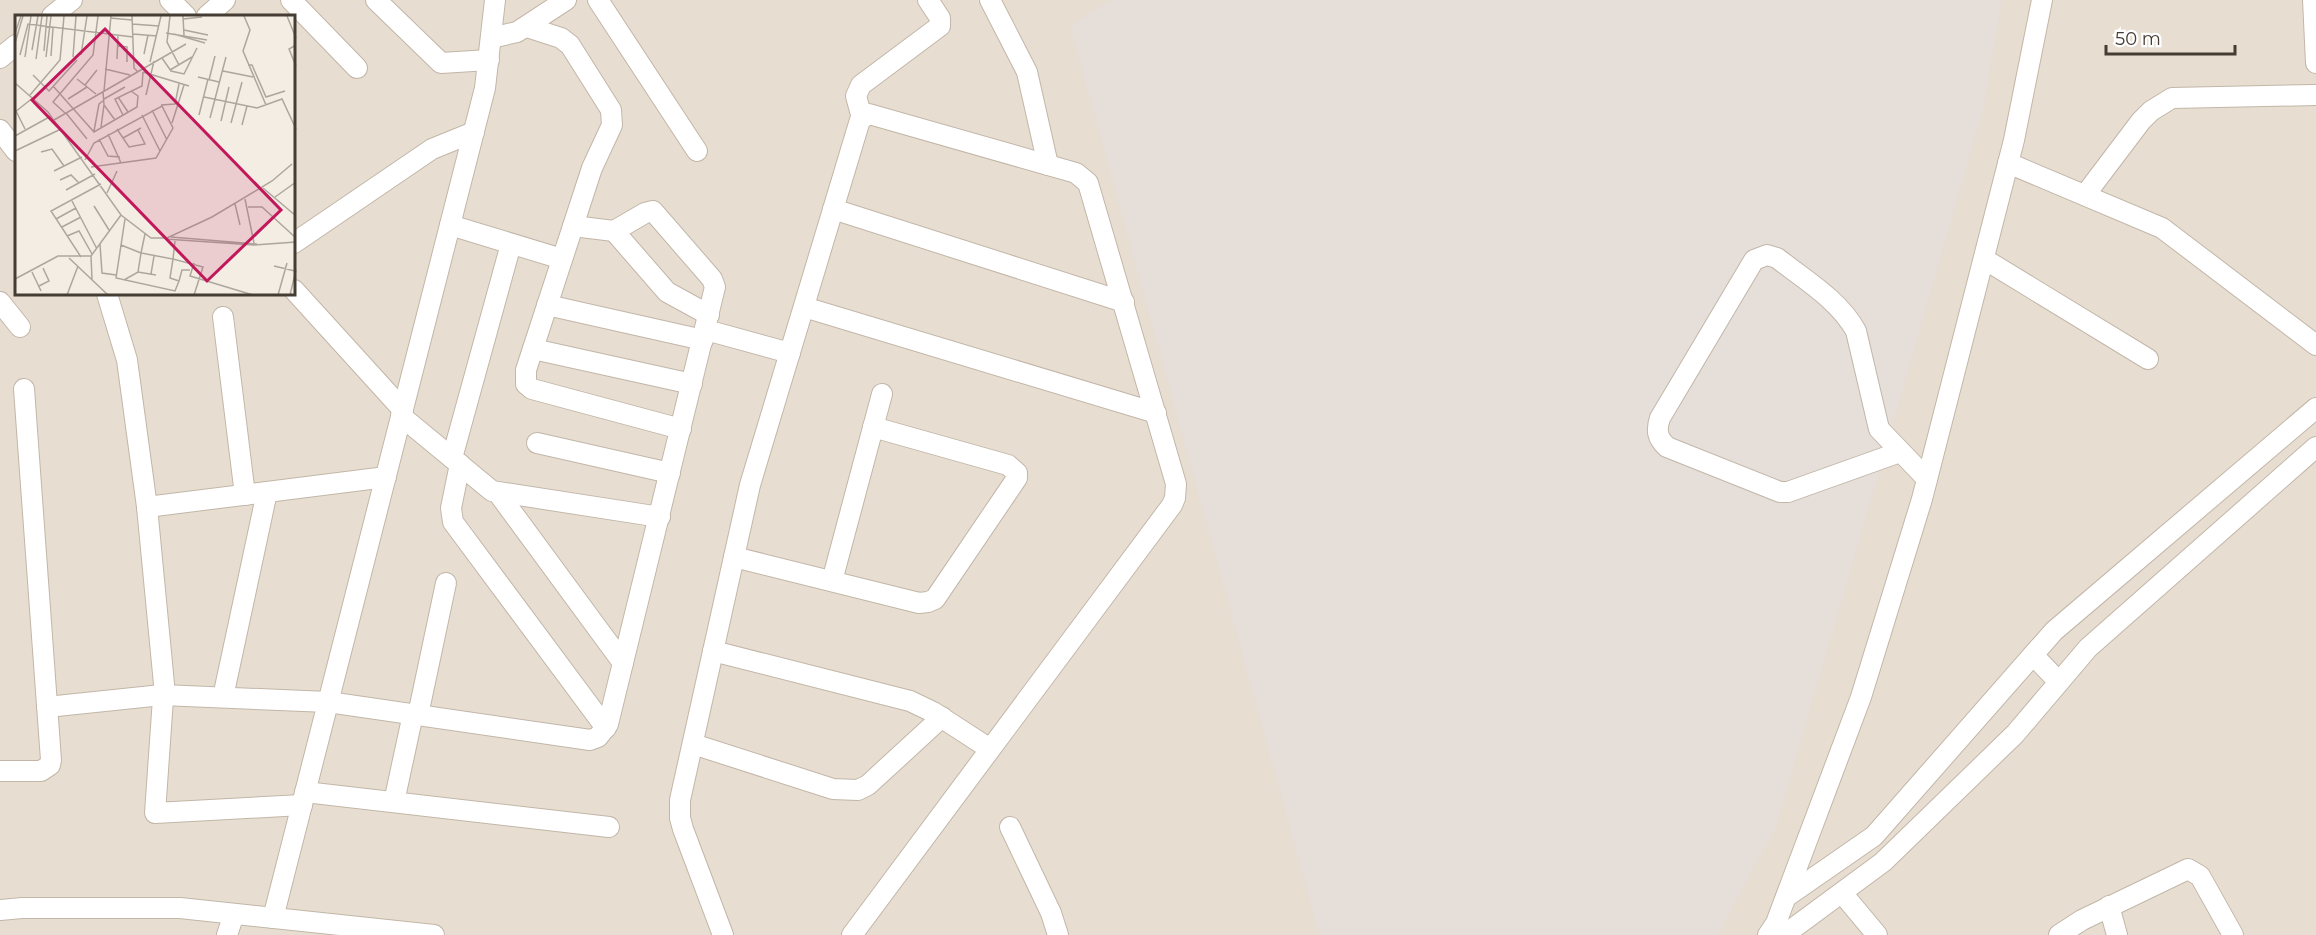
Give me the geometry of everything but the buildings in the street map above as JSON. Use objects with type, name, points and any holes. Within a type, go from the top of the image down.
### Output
[{"type":"street","points":[[53,12],[72,0]]},
{"type":"street","points":[[170,0],[185,15]]},
{"type":"street","points":[[208,15],[225,0]]},
{"type":"street","points":[[291,0],[357,68]]},
{"type":"street","points":[[376,0],[441,63],[489,60]]},
{"type":"street","points":[[273,918],[485,88],[495,0]]},
{"type":"street","points":[[491,38],[511,35],[527,27],[566,0]]},
{"type":"street","points":[[598,0],[697,151]]},
{"type":"street","points":[[723,935],[680,818],[681,800],[713,651],[752,478],[862,118],[856,96],[861,85],[940,26],[940,18],[928,0]]},
{"type":"street","points":[[990,0],[1027,72],[1048,165]]},
{"type":"street","points":[[1768,935],[1776,923],[1860,697],[1927,479],[2008,163],[2042,0]]},
{"type":"street","points":[[2313,0],[2316,63]]},
{"type":"street","points":[[527,27],[561,38],[570,45],[611,110],[613,118],[612,125],[591,168],[533,349],[525,376],[526,384],[532,389],[681,429]]},
{"type":"street","points":[[0,58],[15,46]]},
{"type":"street","points":[[2085,195],[2141,121],[2151,111],[2172,98],[2316,95]]},
{"type":"street","points":[[852,935],[1175,498],[1176,484],[1088,183],[1076,173],[874,115],[862,118]]},
{"type":"street","points":[[0,130],[15,150]]},
{"type":"street","points":[[296,242],[432,149],[474,132]]},
{"type":"street","points":[[2008,163],[2162,228],[2316,345]]},
{"type":"street","points":[[834,209],[1124,302]]},
{"type":"street","points":[[48,707],[162,695],[328,702],[590,740],[598,737],[606,728],[715,293],[712,279],[657,213],[649,211],[614,231],[573,226]]},
{"type":"street","points":[[450,225],[562,259]]},
{"type":"street","points":[[614,231],[667,292],[706,329]]},
{"type":"street","points":[[512,243],[456,461],[451,508],[453,522],[606,728]]},
{"type":"street","points":[[1900,452],[1788,492],[1780,492],[1667,447],[1661,442],[1657,428],[1660,418],[1754,260],[1767,255],[1777,258],[1839,307],[1849,318],[1856,331],[1879,429],[1927,479]]},
{"type":"street","points":[[1984,259],[2148,359]]},
{"type":"street","points":[[296,292],[402,413],[487,487],[498,493],[660,517]]},
{"type":"street","points":[[108,296],[128,360],[147,507],[164,684],[155,813],[304,799],[394,802],[609,827]]},
{"type":"street","points":[[0,302],[20,327]]},
{"type":"street","points":[[547,305],[706,329],[790,353]]},
{"type":"street","points":[[804,307],[1156,413]]},
{"type":"street","points":[[223,317],[245,495]]},
{"type":"street","points":[[533,349],[692,384]]},
{"type":"street","points":[[0,771],[41,771],[50,765],[48,707],[24,389]]},
{"type":"street","points":[[832,581],[882,394]]},
{"type":"street","points":[[1786,897],[1874,836],[2033,655],[2065,622],[2316,408]]},
{"type":"street","points":[[734,557],[919,603],[928,602],[940,593],[1017,478],[1017,473],[1008,465],[873,427]]},
{"type":"street","points":[[537,443],[670,473]]},
{"type":"street","points":[[1784,935],[1883,862],[2016,734],[2088,648],[2316,447]]},
{"type":"street","points":[[147,507],[386,477]]},
{"type":"street","points":[[223,698],[267,492]]},
{"type":"street","points":[[498,493],[623,663]]},
{"type":"street","points":[[394,802],[446,583]]},
{"type":"street","points":[[713,651],[910,700],[942,717],[990,749]]},
{"type":"street","points":[[2033,655],[2059,682]]},
{"type":"street","points":[[693,744],[833,789],[858,790],[868,784],[942,717]]},
{"type":"street","points":[[1010,827],[1051,913],[1058,935]]},
{"type":"street","points":[[2059,935],[2109,906],[2188,869],[2200,876],[2233,935]]},
{"type":"street","points":[[1842,893],[1877,935]]},
{"type":"street","points":[[2109,906],[2117,935]]},
{"type":"street","points":[[0,910],[180,908],[379,932],[434,935]]},
{"type":"street","points":[[227,935],[234,914]]},
{"type":"shaded area","points":[[0,0],[2316,0],[2316,935],[0,935]]},
{"type":"shaded area","points":[[1110,0],[2002,0],[1983,111],[1777,825],[1718,935],[1319,935],[1070,26]]}]
